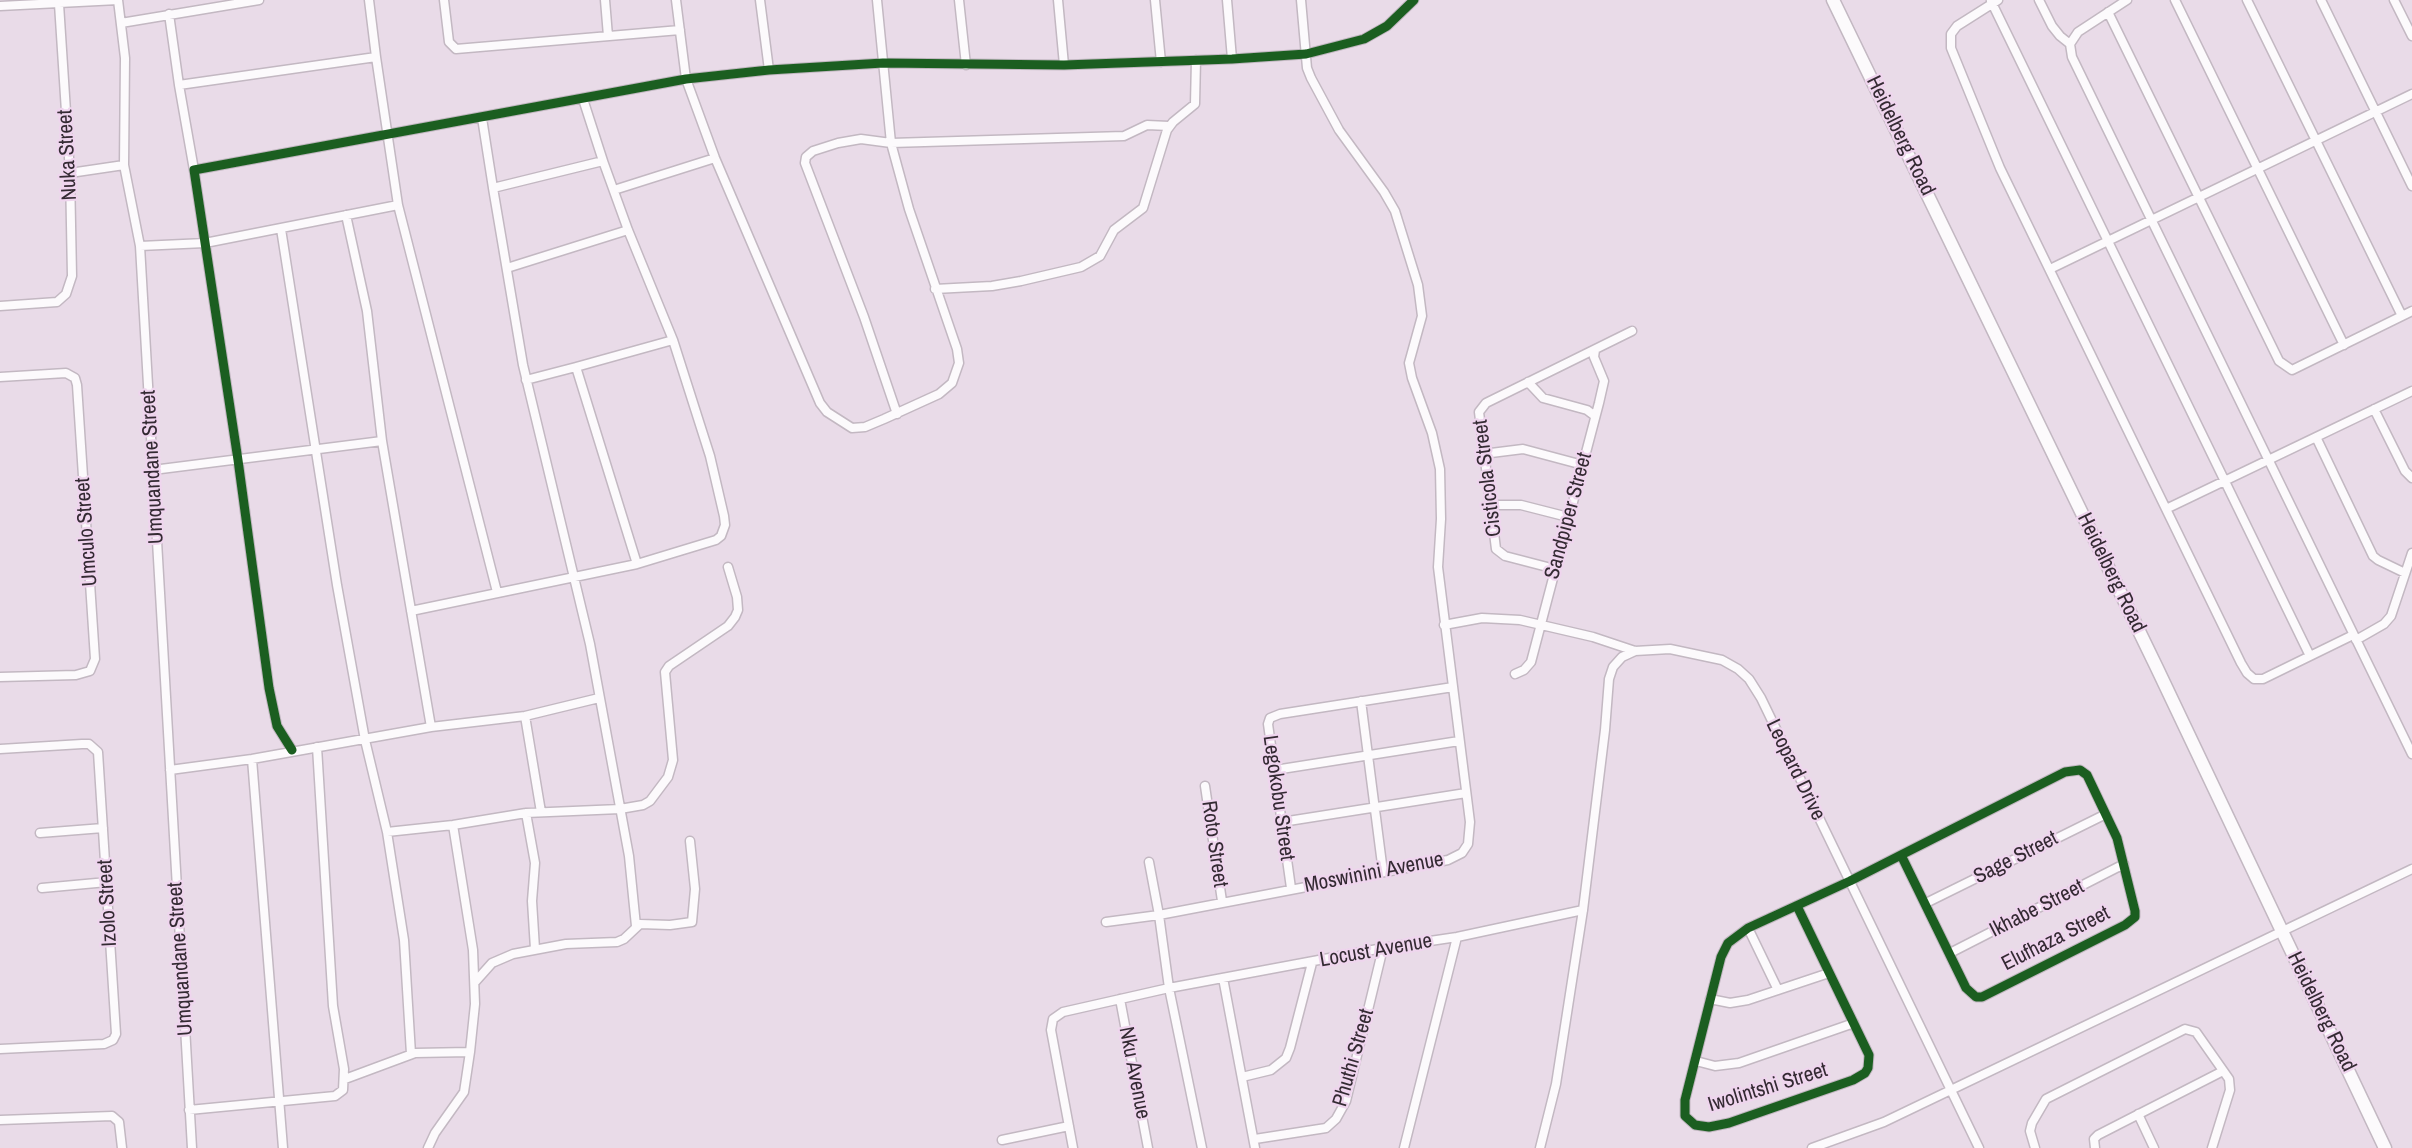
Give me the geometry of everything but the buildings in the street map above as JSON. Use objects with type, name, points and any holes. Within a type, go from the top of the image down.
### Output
[{"type":"main road","name":"Heidelberg Road","points":[[1833,0],[2035,414],[2385,1148]]},
{"type":"street","points":[[0,6],[118,0]]},
{"type":"street","name":"Umquandane Street","points":[[118,0],[126,77],[124,165],[140,246],[192,1148]]},
{"type":"street","points":[[121,23],[259,0]]},
{"type":"street","points":[[369,0],[386,134],[398,205],[497,592]]},
{"type":"street","points":[[444,0],[449,42],[456,49],[680,30]]},
{"type":"street","points":[[605,0],[608,36]]},
{"type":"street","points":[[675,0],[686,79],[715,158],[822,406],[840,422],[852,428],[865,427],[939,394],[952,383],[959,363],[957,349],[935,289],[891,143],[877,0]]},
{"type":"street","points":[[760,0],[769,70]]},
{"type":"street","points":[[959,0],[966,65]]},
{"type":"street","points":[[1058,0],[1064,65]]},
{"type":"street","points":[[1155,0],[1161,62]]},
{"type":"street","points":[[1227,0],[1232,59]]},
{"type":"street","name":"Moswinini Avenue","points":[[1106,922],[1159,915],[1291,888],[1448,860],[1462,853],[1468,844],[1470,835],[1438,567],[1441,519],[1440,469],[1432,433],[1412,378],[1409,363],[1422,316],[1419,285],[1395,211],[1384,192],[1345,140],[1311,78],[1306,54],[1301,0]]},
{"type":"street","points":[[194,170],[686,79],[769,70],[883,63],[1064,65],[1306,54],[1364,39],[1387,26],[1414,0]]},
{"type":"street","points":[[2039,0],[2052,26],[2070,44]]},
{"type":"street","points":[[2127,0],[2078,32],[2070,44],[2072,57],[2412,754]]},
{"type":"street","points":[[2175,0],[2344,345]]},
{"type":"street","points":[[2247,0],[2402,316]]},
{"type":"street","points":[[2321,0],[2412,186]]},
{"type":"street","points":[[2394,0],[2412,36]]},
{"type":"street","points":[[2310,656],[2108,242],[1994,1],[1957,26],[1952,34],[1951,48],[2000,168],[2247,673],[2254,679],[2263,679],[2384,624],[2391,616],[2412,553]]},
{"type":"street","name":"Nuka Street","points":[[0,306],[57,302],[66,294],[72,276],[70,173],[59,4]]},
{"type":"street","points":[[2108,12],[2279,361],[2292,370],[2412,311]]},
{"type":"street","points":[[169,14],[238,460],[274,717],[280,734],[292,750]]},
{"type":"street","points":[[179,85],[376,57]]},
{"type":"street","points":[[935,289],[992,286],[1022,281],[1081,267],[1100,256],[1114,230],[1143,208],[1169,126],[1195,104],[1196,60]]},
{"type":"street","points":[[2050,269],[2412,94]]},
{"type":"street","points":[[411,611],[637,564],[716,540],[724,531],[725,525],[710,456],[673,340],[628,230],[583,99]]},
{"type":"street","points":[[482,118],[526,380],[575,578],[621,809],[631,866],[636,926]]},
{"type":"street","points":[[897,414],[864,317],[805,164],[806,157],[813,151],[861,139],[891,143],[1124,136],[1147,125],[1169,126]]},
{"type":"street","points":[[614,190],[715,158]]},
{"type":"street","points":[[493,188],[603,161]]},
{"type":"street","points":[[70,173],[124,165]]},
{"type":"street","points":[[140,246],[205,243],[398,205]]},
{"type":"street","points":[[346,215],[367,311],[382,441],[431,727]]},
{"type":"street","points":[[281,229],[298,325],[314,449],[365,740],[387,832],[402,929],[411,1054]]},
{"type":"street","points":[[507,268],[628,230]]},
{"type":"street","name":"Cisticola Street","points":[[1555,569],[1510,558],[1500,552],[1495,542],[1478,418],[1481,407],[1528,381],[1596,351],[1632,331]]},
{"type":"street","points":[[526,380],[673,340]]},
{"type":"street","name":"Sandpiper Street","points":[[1515,674],[1524,670],[1531,662],[1583,465],[1604,381],[1594,357],[1596,351]]},
{"type":"street","points":[[576,368],[637,564]]},
{"type":"street","name":"Umculo Street","points":[[0,377],[66,373],[75,378],[96,659],[90,671],[76,675],[0,677]]},
{"type":"street","points":[[1528,381],[1543,398],[1587,410],[1595,416]]},
{"type":"street","points":[[2166,509],[2412,391]]},
{"type":"street","points":[[2374,409],[2404,471],[2412,478]]},
{"type":"street","points":[[2316,437],[2373,556],[2405,573]]},
{"type":"street","points":[[153,470],[382,441]]},
{"type":"street","points":[[1483,454],[1523,449],[1583,465]]},
{"type":"street","points":[[1490,505],[1521,505],[1568,517]]},
{"type":"street","points":[[387,832],[453,825],[526,813],[621,809],[643,805],[650,801],[657,795],[672,770],[665,672],[669,666],[728,626],[735,617],[738,610],[737,597],[728,567]]},
{"type":"street","name":"Leopard Drive","points":[[1444,625],[1482,618],[1499,618],[1540,625],[1593,637],[1635,651],[1670,649],[1722,660],[1738,669],[1749,679],[1850,881],[1978,1148]]},
{"type":"street","points":[[1540,1148],[1560,1062],[1583,910],[1603,753],[1609,679],[1612,667],[1622,657],[1635,651]]},
{"type":"street","points":[[1383,872],[1361,701],[1453,687]]},
{"type":"street","points":[[170,770],[252,759],[292,750],[365,740],[431,727],[525,716],[599,698]]},
{"type":"street","name":"Legokobu Street","points":[[1291,888],[1268,724],[1270,718],[1280,714],[1361,701]]},
{"type":"street","points":[[525,716],[540,812]]},
{"type":"street","points":[[1275,770],[1459,741]]},
{"type":"street","name":"Izolo Street","points":[[0,749],[82,744],[94,747],[99,759],[115,1038],[105,1044],[0,1049]]},
{"type":"street","points":[[189,1110],[335,1096],[342,1090],[345,1079],[344,1060],[333,1006],[317,747]]},
{"type":"street","points":[[252,759],[283,1148]]},
{"type":"street","name":"Elufhaza Street","points":[[1850,881],[1901,855],[2074,770],[2080,770],[2087,775],[2117,838],[2135,911],[2132,921],[2125,925],[1982,997],[1976,997],[1968,992],[1901,855]]},
{"type":"street","name":"Roto Street","points":[[1205,786],[1222,902]]},
{"type":"street","points":[[1282,822],[1466,794]]},
{"type":"street","points":[[526,813],[535,863],[532,901],[535,950]]},
{"type":"street","name":"Sage Street","points":[[1926,903],[2106,813]]},
{"type":"street","points":[[428,1148],[435,1133],[464,1092],[475,1004],[473,950],[453,825]]},
{"type":"street","points":[[40,833],[103,828]]},
{"type":"street","points":[[475,982],[492,963],[513,954],[566,944],[617,942],[627,938],[636,926],[685,924],[693,919],[695,889],[690,841]]},
{"type":"street","points":[[1149,862],[1169,988],[1202,1148]]},
{"type":"street","name":"Ikhabe Street","points":[[1950,953],[2124,864]]},
{"type":"street","points":[[1812,1148],[1884,1122],[2283,933],[2412,869]]},
{"type":"street","name":"Iwolintshi Street","points":[[1797,906],[1869,1055],[1870,1063],[1865,1073],[1836,1087],[1718,1126],[1695,1125],[1685,1116],[1685,1100],[1724,949],[1735,936],[1748,928],[1850,881]]},
{"type":"street","points":[[42,888],[106,882]]},
{"type":"street","name":"Locust Avenue","points":[[1069,1126],[1051,1030],[1053,1019],[1063,1012],[1169,988],[1383,948],[1457,937],[1583,910]]},
{"type":"street","points":[[1748,928],[1778,990]]},
{"type":"street","points":[[1404,1148],[1457,937]]},
{"type":"street","name":"Phuthi Street","points":[[1255,1144],[1326,1128],[1336,1119],[1346,1101],[1383,948]]},
{"type":"street","points":[[1242,1077],[1271,1070],[1286,1058],[1312,963]]},
{"type":"street","points":[[1710,999],[1730,1003],[1740,1002],[1828,973]]},
{"type":"street","points":[[1223,978],[1255,1144]]},
{"type":"street","name":"Nku Avenue","points":[[1120,999],[1148,1148]]},
{"type":"street","points":[[1696,1061],[1715,1066],[1739,1063],[1854,1023]]},
{"type":"street","points":[[2035,1148],[2030,1131],[2046,1099],[2185,1029],[2196,1032],[2229,1079],[2230,1089],[2212,1148]]},
{"type":"street","points":[[345,1079],[411,1054],[470,1053]]},
{"type":"street","points":[[2095,1148],[2094,1139],[2098,1135],[2223,1071]]},
{"type":"street","points":[[2138,1114],[2154,1148]]},
{"type":"street","points":[[0,1119],[112,1116],[119,1122],[122,1148]]},
{"type":"street","points":[[1002,1140],[1069,1126],[1073,1148]]},
{"type":"cycle path","points":[[292,750],[277,726],[269,688],[238,460],[194,170],[686,79],[769,70],[883,63],[1064,65],[1306,54],[1364,39],[1387,26],[1414,0]]},
{"type":"cycle path","points":[[1797,906],[1869,1055],[1868,1068],[1865,1073],[1853,1080],[1729,1123],[1709,1127],[1695,1125],[1685,1116],[1685,1100],[1721,957],[1728,943],[1748,928],[1850,881],[1901,855],[2065,772],[2080,770],[2087,775],[2117,838],[2135,917],[2125,925],[1982,997],[1976,997],[1966,988],[1901,855]]}]
